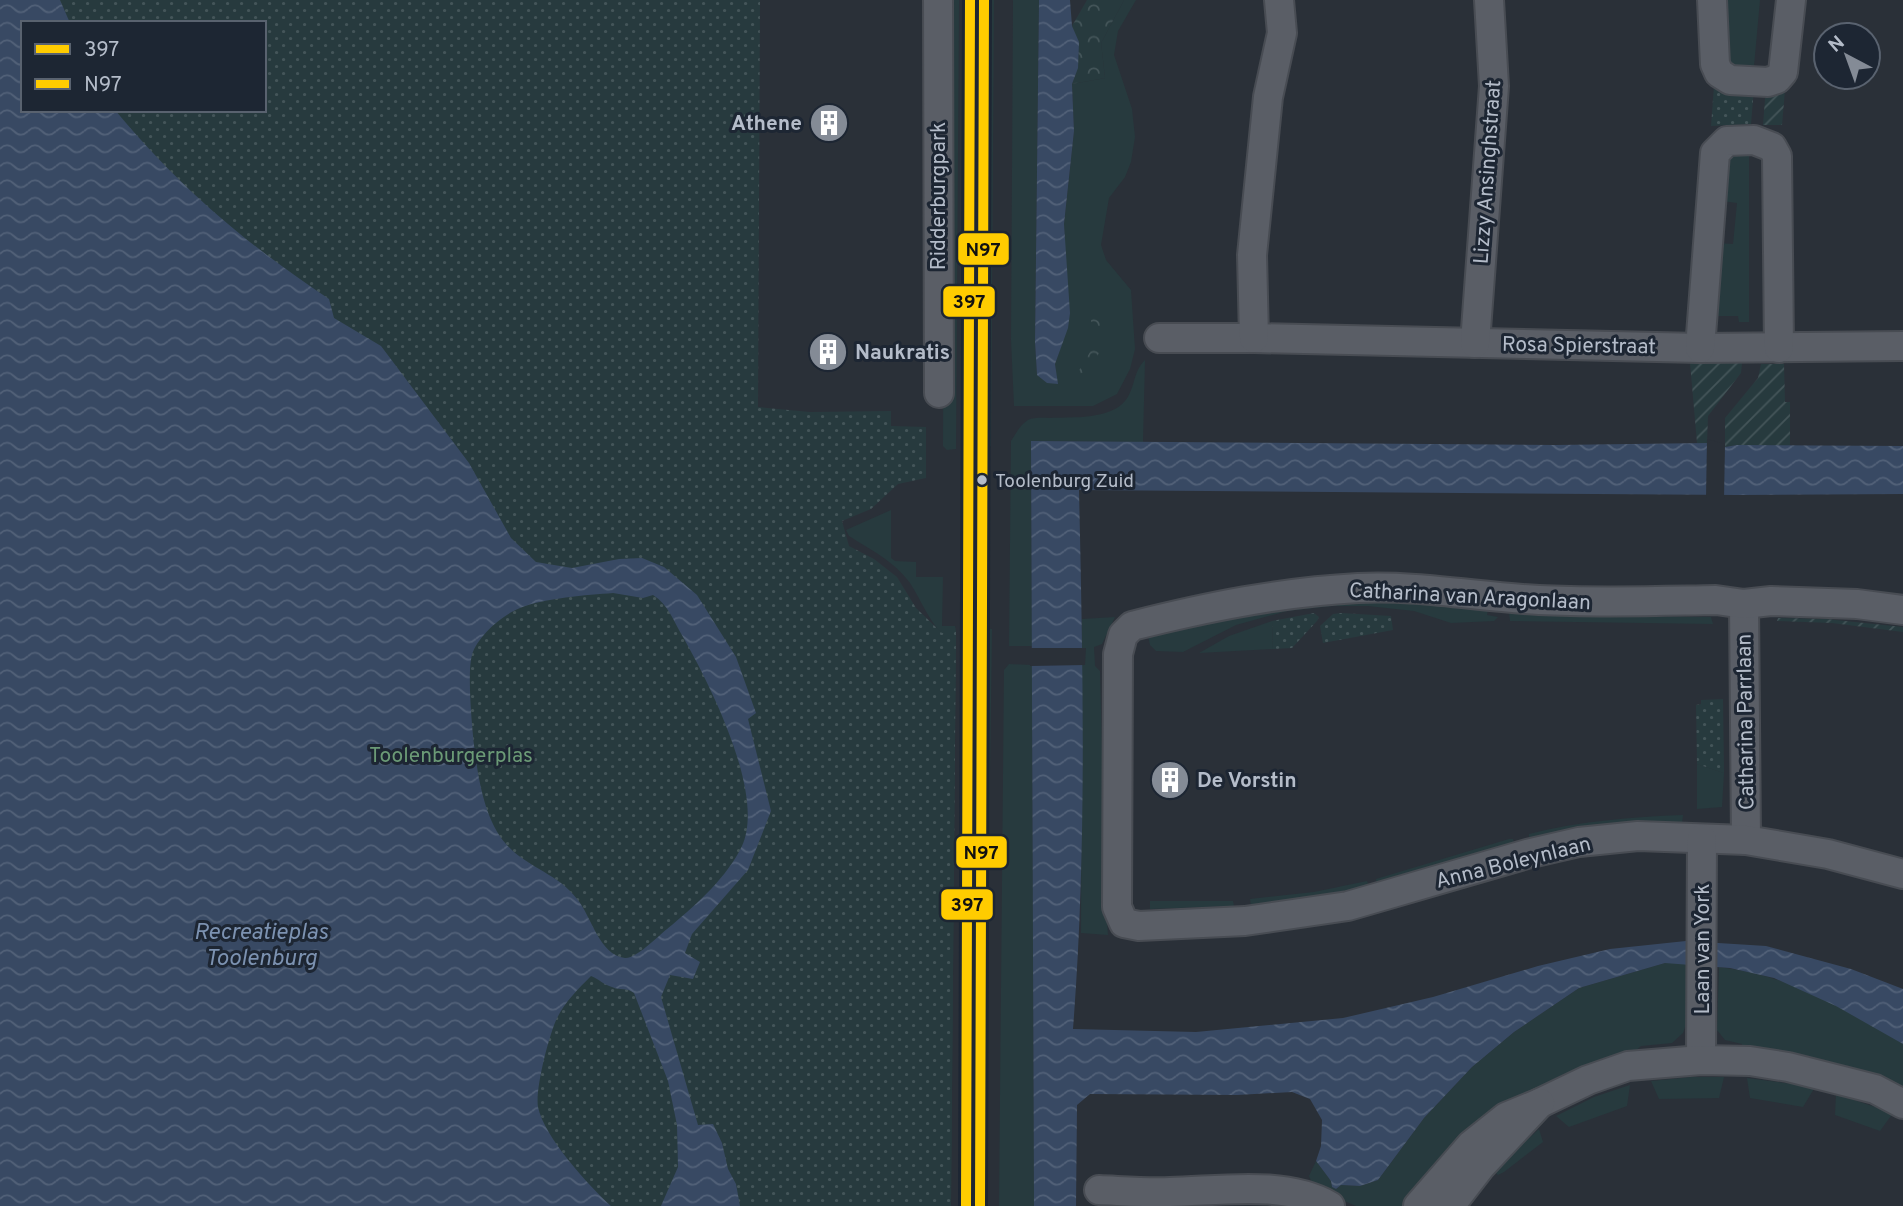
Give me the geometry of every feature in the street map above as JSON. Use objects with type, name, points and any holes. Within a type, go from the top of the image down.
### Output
[{"type":"street","name":"Ridderburgpark","points":[[938,0],[939,393]]},
{"type":"street","points":[[1254,338],[1252,255],[1268,97],[1282,33],[1279,0]]},
{"type":"street","name":"Lizzy Ansinghstraat","points":[[1475,343],[1494,86],[1489,0]]},
{"type":"street","points":[[1712,0],[1715,64],[1719,73],[1730,80],[1769,82],[1777,79],[1783,72],[1791,0]]},
{"type":"street","points":[[1700,348],[1715,153],[1727,141],[1754,141],[1772,146],[1777,156],[1779,348]]},
{"type":"street","name":"Rosa Spierstraat","points":[[1159,338],[1700,348],[1903,346]]},
{"type":"street","name":"Catharina van Aragonlaan","points":[[1124,923],[1117,907],[1118,654],[1123,635],[1132,626],[1252,599],[1361,588],[1454,591],[1537,600],[1716,600],[1744,604],[1771,601],[1857,604],[1903,610]]},
{"type":"street","name":"Catharina Parrlaan","points":[[1744,604],[1746,840]]},
{"type":"street","name":"Anna Boleynlaan","points":[[1124,923],[1139,926],[1245,921],[1348,906],[1527,854],[1579,842],[1638,836],[1746,840],[1828,854],[1903,874]]},
{"type":"street","name":"Laan van York","points":[[1701,1060],[1702,839]]},
{"type":"street","points":[[1418,1206],[1471,1145],[1506,1117],[1588,1080],[1628,1066],[1701,1060],[1750,1061],[1788,1067],[1875,1089],[1903,1104]]},
{"type":"street","points":[[1450,1206],[1481,1166],[1540,1103]]},
{"type":"street","points":[[1099,1190],[1165,1199],[1233,1190],[1289,1191],[1316,1198],[1330,1206]]},
{"type":"green space","name":"Toolenburgerplas","points":[[0,0],[760,0],[758,407],[810,412],[891,411],[891,426],[926,427],[926,478],[898,484],[871,509],[842,521],[849,546],[874,559],[897,577],[916,608],[942,633],[956,631],[951,1206],[0,1206]]},
{"type":"green space","points":[[945,0],[959,0],[956,449],[947,450],[943,446]]},
{"type":"green space","points":[[981,0],[994,0],[991,446],[978,452]]},
{"type":"green space","points":[[1013,0],[1039,0],[1035,342],[1037,375],[1057,384],[1055,364],[1068,323],[1064,224],[1074,131],[1072,84],[1105,78],[1101,43],[1124,0],[1136,0],[1118,31],[1114,55],[1132,109],[1135,137],[1131,162],[1125,177],[1109,198],[1101,245],[1106,260],[1131,290],[1135,349],[1130,369],[1117,394],[1093,406],[1014,406],[1011,340]]},
{"type":"green space","points":[[1087,0],[1124,0],[1101,43],[1105,78],[1072,84],[1078,55],[1072,26]]},
{"type":"green space","points":[[1722,0],[1760,0],[1754,66],[1733,65],[1726,59]]},
{"type":"green space","points":[[1714,86],[1754,88],[1751,124],[1711,126]]},
{"type":"green space","points":[[1766,86],[1785,90],[1782,125],[1763,125]]},
{"type":"green space","points":[[1749,145],[1749,322],[1739,322],[1738,316],[1712,316],[1716,243],[1733,244],[1737,203],[1722,201],[1726,155]]},
{"type":"green space","points":[[1103,295],[1102,348],[1079,387],[1071,384],[1090,352],[1092,297]]},
{"type":"green space","points":[[1145,360],[1143,442],[1031,441],[1032,646],[1009,646],[1011,441],[1020,427],[1030,419],[1091,416],[1115,409],[1127,399],[1137,372]]},
{"type":"green space","points":[[1690,363],[1742,363],[1741,373],[1708,416],[1707,443],[1697,443]]},
{"type":"green space","points":[[1761,364],[1784,364],[1785,402],[1790,402],[1790,446],[1725,447],[1725,418],[1758,378]]},
{"type":"green space","points":[[891,510],[891,558],[895,561],[916,562],[916,577],[943,577],[942,626],[955,626],[956,631],[951,1206],[942,634],[904,575],[882,556],[849,536],[846,530]]},
{"type":"green space","points":[[1359,597],[1488,609],[1487,615],[1498,617],[1494,621],[1451,623],[1414,611],[1368,606],[1332,606],[1287,611],[1236,625],[1183,652],[1156,651],[1150,645],[1147,631]]},
{"type":"green space","points":[[1509,612],[1711,617],[1713,624],[1510,621]]},
{"type":"green space","points":[[1314,613],[1319,617],[1317,621],[1292,648],[1273,649],[1272,621]]},
{"type":"green space","points":[[1333,614],[1391,616],[1393,630],[1323,643],[1320,626]]},
{"type":"green space","points":[[1115,617],[1102,644],[1094,647],[1095,666],[1100,671],[1108,935],[1081,933],[1082,619]]},
{"type":"green space","points":[[1778,618],[1826,619],[1903,627],[1903,632],[1832,623],[1777,621]]},
{"type":"green space","points":[[1272,621],[1273,649],[1199,653],[1229,636]]},
{"type":"green space","points":[[983,628],[992,629],[984,1206],[976,1206]]},
{"type":"green space","points":[[1009,664],[1032,665],[1034,1206],[999,1206],[1004,670]]},
{"type":"green space","points":[[1723,699],[1724,773],[1697,764],[1696,705],[1701,704],[1701,700]]},
{"type":"green space","points":[[1697,764],[1724,773],[1722,807],[1697,809]]},
{"type":"green space","points":[[1683,815],[1682,823],[1637,824],[1529,839],[1529,834],[1586,823]]},
{"type":"green space","points":[[1513,839],[1514,843],[1377,887],[1376,879]]},
{"type":"green space","points":[[1367,881],[1369,887],[1251,906],[1250,899],[1314,892]]},
{"type":"green space","points":[[1150,901],[1233,901],[1234,906],[1150,909]]},
{"type":"green space","points":[[1665,963],[1687,963],[1687,1021],[1683,1033],[1672,1043],[1641,1046],[1632,1054],[1566,1073],[1512,1101],[1407,1206],[1356,1206],[1314,1188],[1309,1176],[1316,1161],[1336,1189],[1341,1185],[1360,1186],[1378,1180],[1424,1118],[1472,1067],[1514,1032],[1579,988]]},
{"type":"green space","points":[[1719,967],[1767,977],[1815,994],[1883,1030],[1903,1044],[1903,1089],[1742,1050],[1742,1044],[1725,1040],[1717,1030]]},
{"type":"green space","points":[[1724,1077],[1719,1098],[1659,1099],[1651,1081]]},
{"type":"green space","points":[[1747,1078],[1815,1087],[1803,1107],[1750,1098]]},
{"type":"green space","points":[[1630,1085],[1627,1106],[1569,1127],[1556,1116],[1594,1097]]},
{"type":"green space","points":[[1836,1094],[1893,1113],[1880,1131],[1835,1115]]},
{"type":"green space","points":[[1539,1129],[1543,1142],[1504,1172],[1498,1175],[1493,1171]]},
{"type":"water","name":"Recreatieplas Toolenburg","points":[[0,0],[60,0],[69,21],[21,21],[21,112],[117,112],[164,165],[215,213],[269,257],[329,299],[334,318],[381,346],[469,463],[511,538],[536,562],[572,568],[619,559],[642,558],[664,567],[697,595],[736,657],[756,713],[748,719],[771,811],[748,870],[692,934],[685,953],[700,962],[693,979],[670,975],[661,997],[698,1125],[713,1124],[722,1143],[728,1169],[736,1184],[740,1206],[661,1206],[678,1167],[677,1125],[668,1081],[634,993],[609,986],[591,976],[568,1001],[554,1026],[541,1075],[538,1107],[558,1146],[611,1206],[0,1206]],"holes":[[[613,593],[643,598],[653,595],[667,608],[694,657],[731,739],[747,798],[747,824],[742,846],[736,857],[711,889],[649,944],[625,958],[616,955],[602,943],[570,890],[523,859],[498,834],[487,810],[478,770],[472,725],[470,674],[472,655],[479,641],[498,621],[513,611],[553,599],[578,596]]]},
{"type":"water","points":[[1039,0],[1070,0],[1072,26],[1079,42],[1078,68],[1072,84],[1074,131],[1064,224],[1070,313],[1068,328],[1055,364],[1058,384],[1047,383],[1037,375],[1035,342]]},
{"type":"water","points":[[1031,441],[1903,446],[1903,494],[1079,490],[1083,692],[1082,827],[1073,1029],[1196,1032],[1343,1018],[1433,997],[1538,966],[1610,949],[1686,941],[1766,946],[1851,969],[1903,989],[1903,1044],[1836,1006],[1774,978],[1730,968],[1665,963],[1579,988],[1514,1032],[1472,1067],[1424,1118],[1378,1180],[1360,1186],[1341,1185],[1336,1189],[1332,1187],[1331,1181],[1316,1161],[1321,1146],[1322,1120],[1310,1099],[1292,1092],[1237,1095],[1090,1094],[1077,1105],[1076,1206],[1034,1206]]},
{"type":"pier","points":[[1707,439],[1725,444],[1724,499],[1706,499]]},
{"type":"pier","points":[[1030,648],[1086,648],[1085,665],[1030,666]]},
{"type":"transit line","name":"397","points":[[966,1206],[970,0]]},
{"type":"transit line","name":"N97","points":[[980,1206],[984,0]]},
{"type":"place","name":"Athene","points":[[829,123]]},
{"type":"place","name":"Naukratis","points":[[828,352]]},
{"type":"place","name":"Toolenburg Zuid","points":[[982,480]]},
{"type":"place","name":"De Vorstin","points":[[1170,780]]}]
